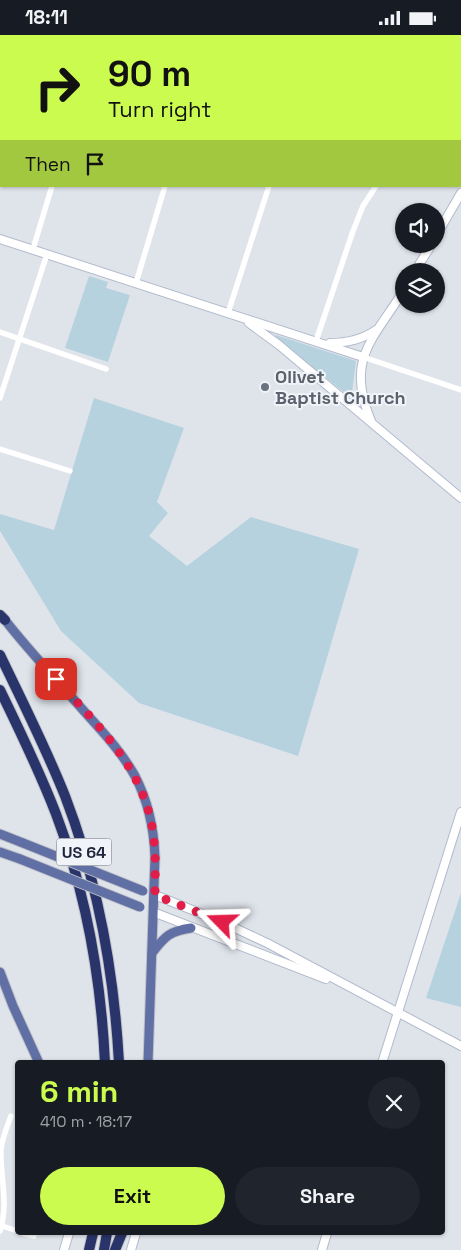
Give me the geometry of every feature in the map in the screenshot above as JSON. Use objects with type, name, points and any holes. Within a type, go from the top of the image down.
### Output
[{"type":"highway","name":"US 64","points":[[0,655],[65,796],[94,885],[112,976],[119,1060]]},
{"type":"highway","name":"US 64","points":[[0,690],[44,784],[61,828],[75,873],[88,925],[98,982],[105,1060]]},
{"type":"highway","points":[[104,1250],[107,1235]]},
{"type":"highway","points":[[115,1250],[121,1235]]},
{"type":"main road","points":[[2,616],[19,639],[110,739],[135,776],[149,815],[154,839],[155,895],[148,1060]]},
{"type":"main road","points":[[0,834],[155,895]]},
{"type":"main road","points":[[0,852],[153,913]]},
{"type":"main road","points":[[152,953],[166,935],[176,930],[191,928]]},
{"type":"main road","points":[[0,972],[38,1060]]},
{"type":"street","points":[[33,249],[52,187]]},
{"type":"street","points":[[136,283],[165,187]]},
{"type":"street","points":[[228,313],[269,187]]},
{"type":"street","points":[[316,341],[353,231],[364,206],[375,187]]},
{"type":"street","points":[[445,221],[461,193]]},
{"type":"street","points":[[0,239],[461,390]]},
{"type":"street","points":[[0,398],[47,254]]},
{"type":"street","points":[[372,423],[361,391],[360,375],[364,357],[395,303]]},
{"type":"street","points":[[244,319],[279,345],[461,498]]},
{"type":"street","points":[[316,341],[337,343],[354,340],[367,336],[380,327]]},
{"type":"street","points":[[0,332],[106,369]]},
{"type":"street","points":[[0,449],[70,471]]},
{"type":"street","points":[[383,1060],[461,812]]},
{"type":"street","points":[[155,895],[222,922],[267,943],[461,1046]]},
{"type":"street","points":[[153,913],[349,988]]},
{"type":"street","points":[[11,1116],[0,1150],[4,1191],[1,1229],[15,1231]]},
{"type":"street","points":[[30,1235],[34,1236]]},
{"type":"street","points":[[64,1250],[69,1235]]},
{"type":"street","points":[[131,1250],[135,1235]]},
{"type":"street","points":[[322,1250],[326,1235]]},
{"type":"shaded area","points":[[89,276],[108,282],[106,288],[130,295],[108,362],[65,348]]},
{"type":"shaded area","points":[[276,335],[356,361],[352,393],[345,393],[275,337]]},
{"type":"shaded area","points":[[94,398],[184,428],[157,502],[168,513],[149,536],[187,566],[251,517],[359,549],[298,756],[139,703],[61,631],[0,531],[0,514],[54,530]]},
{"type":"shaded area","points":[[461,893],[461,1007],[426,998]]},
{"type":"place","name":"Olivet Baptist Church","points":[[265,387]]},
{"type":"route","points":[[56,679],[110,739],[135,776],[143,795],[154,839],[155,895],[222,922]]}]
